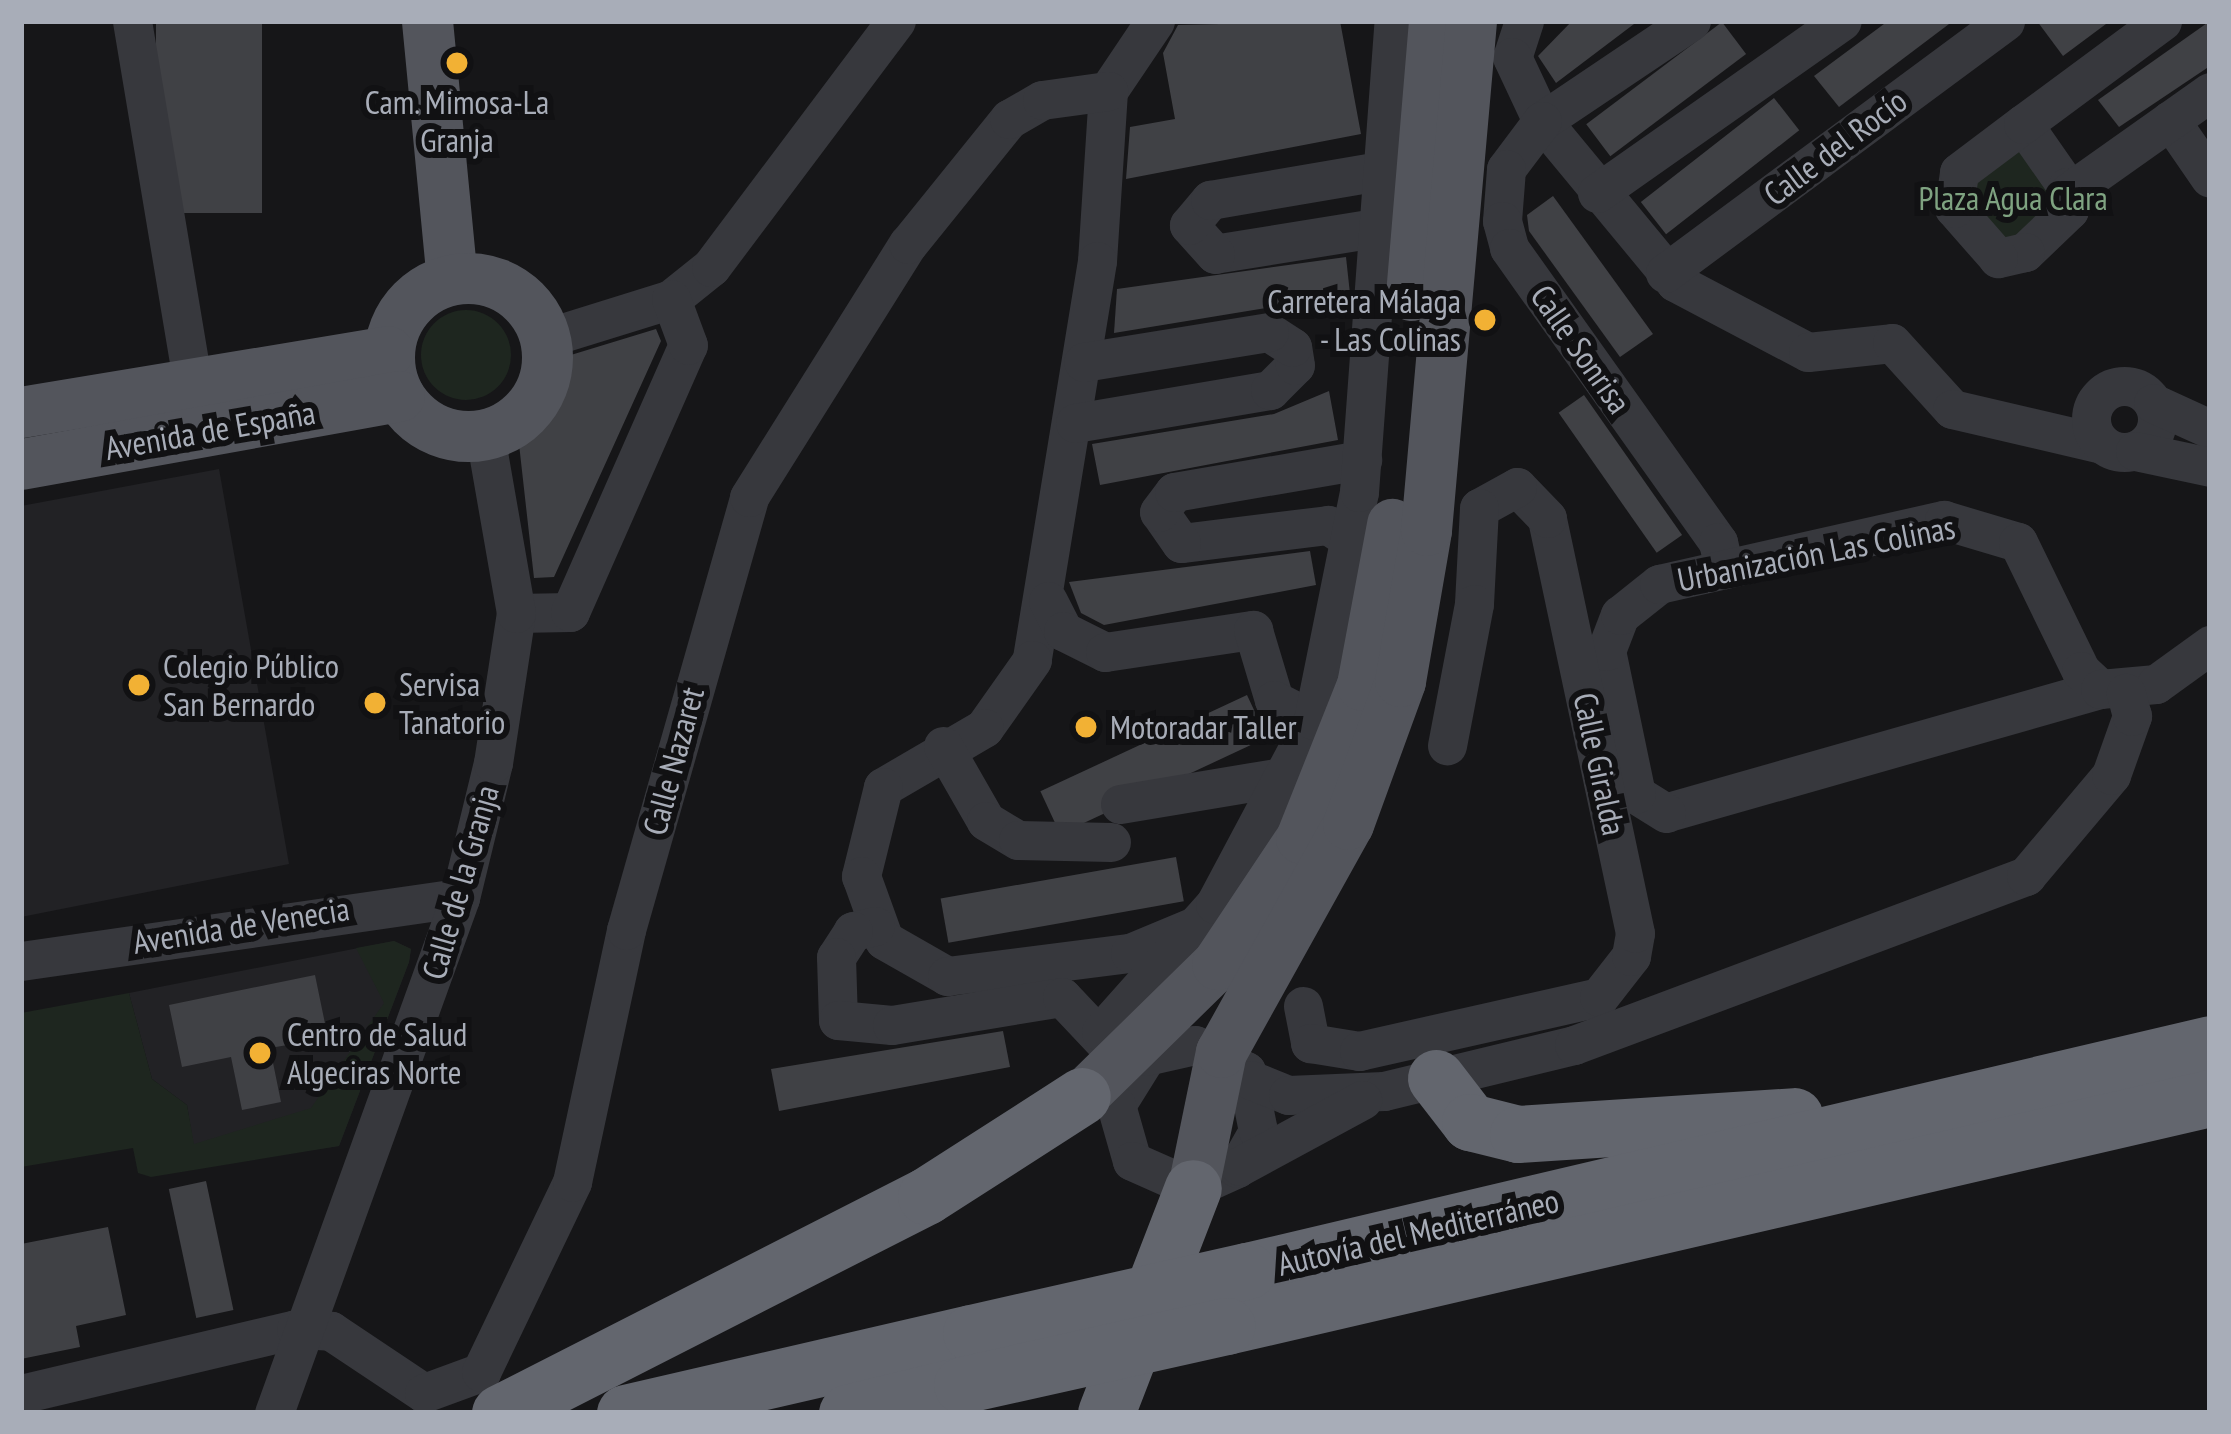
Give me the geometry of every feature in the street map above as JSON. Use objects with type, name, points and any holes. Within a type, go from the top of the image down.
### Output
[{"type":"highway","points":[[500,1413],[926,1196],[1132,1037]]},
{"type":"highway","name":"Autovía del Mediterráneo","points":[[847,1413],[966,1359],[1247,1271],[1948,1108],[2200,1074]]},
{"type":"highway","name":"Autovía del Mediterráneo","points":[[625,1413],[966,1359],[1226,1326],[2200,1074]]},
{"type":"highway","points":[[1410,1084],[1470,1122],[1518,1134],[1948,1108]]},
{"type":"highway","points":[[1106,1413],[1215,1178]]},
{"type":"main road","points":[[427,21],[452,279]]},
{"type":"main road","points":[[1132,1037],[1224,924],[1334,767],[1379,611],[1434,21]]},
{"type":"main road","points":[[1215,1178],[1236,1066],[1348,824],[1400,681],[1426,530],[1471,21]]},
{"type":"main road","points":[[452,279],[500,284],[546,338],[542,388],[484,435],[436,430],[394,374],[409,304],[452,279]]},
{"type":"main road","name":"Avenida de España","points":[[21,412],[192,381],[394,374]]},
{"type":"main road","name":"Avenida de España","points":[[21,464],[394,374]]},
{"type":"street","points":[[132,21],[192,381]]},
{"type":"street","points":[[546,338],[671,299],[711,267],[896,21]]},
{"type":"street","points":[[1155,21],[1108,91],[1083,362],[1048,601],[1013,698],[903,767],[870,811],[861,876],[875,926],[917,968],[947,976],[1055,967],[1224,924],[1313,720],[1352,541],[1381,227],[1394,21]]},
{"type":"street","points":[[1524,21],[1512,57],[1542,121],[1665,273],[1808,352],[1892,343],[1939,401],[2210,467]]},
{"type":"street","name":"Calle Sonrisa","points":[[1691,21],[1542,121],[1506,169],[1509,248],[1718,542],[1724,569]]},
{"type":"street","points":[[1598,194],[1842,21]]},
{"type":"street","name":"Calle del Rocío","points":[[1665,273],[2005,21]]},
{"type":"street","points":[[2162,21],[1953,183],[1954,208],[1984,254],[2012,257],[2057,229],[2069,192],[2210,92]]},
{"type":"street","name":"Calle Nazaret","points":[[311,1329],[424,1394],[465,1384],[492,1356],[572,1182],[626,930],[749,497],[908,244],[1010,119],[1042,100],[1108,91]]},
{"type":"street","points":[[2170,121],[2210,178]]},
{"type":"street","points":[[2024,124],[2069,192]]},
{"type":"street","points":[[1381,227],[1215,254],[1189,225],[1210,200],[1385,170]]},
{"type":"street","points":[[516,613],[570,612],[688,345],[671,299]]},
{"type":"street","points":[[1075,423],[1270,391],[1294,356],[1269,332],[1083,362]]},
{"type":"street","points":[[2000,414],[2124,386],[2210,429]]},
{"type":"street","points":[[2102,394],[2091,413],[2118,448]]},
{"type":"street","points":[[2118,448],[2156,426],[2153,403]]},
{"type":"street","name":"Calle de la Granja","points":[[274,1413],[311,1329],[460,898],[516,613],[484,435]]},
{"type":"street","points":[[1352,541],[1328,525],[1181,543],[1160,512],[1174,492],[1362,460]]},
{"type":"street","name":"Calle Giralda","points":[[1303,1006],[1310,1042],[1346,1052],[1550,1014],[1599,997],[1621,976],[1635,933],[1565,600],[1544,507],[1517,487],[1494,491],[1476,520],[1474,604],[1447,745]]},
{"type":"street","name":"Urbanización Las Colinas","points":[[1943,520],[1997,529],[2033,561],[2059,631],[2113,691],[1666,813],[1636,794],[1610,690],[1611,632],[1633,601],[1724,569],[1943,520]]},
{"type":"street","points":[[1565,600],[1633,601]]},
{"type":"street","points":[[1048,601],[1063,631],[1105,652],[1252,630],[1274,700],[1313,720]]},
{"type":"street","points":[[875,926],[854,931],[836,957],[831,1008],[851,1026],[1049,996],[1072,999],[1132,1037],[1236,1066],[1305,1096],[1410,1084],[1597,1038],[2026,876],[2119,761],[2132,716],[2113,691],[2210,645]]},
{"type":"street","points":[[943,746],[986,821],[1018,840],[1116,823],[1288,776]]},
{"type":"street","name":"Avenida de Venecia","points":[[21,961],[460,898]]},
{"type":"street","points":[[1055,967],[1132,1037]]},
{"type":"street","points":[[1132,1037],[1120,1142],[1150,1177],[1215,1178],[1410,1084]]},
{"type":"street","points":[[21,1394],[46,1379],[311,1329]]},
{"type":"shaded area","name":"Colegio Público San Bernardo","points":[[219,469],[289,864],[21,917],[21,506]]},
{"type":"shaded area","name":"Centro de Salud Algeciras Norte","points":[[394,941],[411,949],[409,962],[339,1146],[197,1167],[187,1105],[152,1079],[129,993]]},
{"type":"green space","name":"Plaza Agua Clara","points":[[2023,124],[2067,187],[2012,257],[1953,183]]},
{"type":"green space","points":[[466,310],[483,313],[498,323],[508,338],[508,372],[498,387],[483,397],[466,400],[449,397],[434,387],[424,372],[421,355],[424,338],[434,323],[449,313]]},
{"type":"green space","points":[[394,941],[411,949],[409,962],[339,1146],[151,1177],[138,1173],[133,1148],[21,1167],[21,1013],[129,993],[152,1079],[187,1105],[194,1144],[311,1108],[384,1003],[356,948]]},
{"type":"building","points":[[156,21],[262,21],[262,213],[156,213]]},
{"type":"building","points":[[1340,21],[1361,134],[1126,179],[1130,127],[1175,119],[1163,53],[1178,25]]},
{"type":"building","points":[[1572,21],[1638,21],[1556,83],[1538,56]]},
{"type":"building","points":[[1888,21],[1953,21],[1839,107],[1814,76]]},
{"type":"building","points":[[2037,21],[2110,21],[2063,56]]},
{"type":"building","points":[[2210,21],[2210,66],[2119,127],[2098,100]]},
{"type":"building","points":[[1722,22],[1746,54],[1610,156],[1586,124]]},
{"type":"building","points":[[1774,98],[1799,130],[1666,234],[1641,202]]},
{"type":"building","points":[[1553,196],[1653,334],[1620,357],[1529,231],[1527,215]]},
{"type":"building","points":[[1346,257],[1350,294],[1114,333],[1117,289]]},
{"type":"building","points":[[656,329],[661,341],[554,577],[534,578],[519,444],[559,386],[561,358]]},
{"type":"building","points":[[1329,391],[1338,440],[1100,485],[1092,444],[1274,414]]},
{"type":"building","points":[[1584,395],[1682,535],[1657,553],[1559,413]]},
{"type":"building","points":[[1310,551],[1316,585],[1104,625],[1081,613],[1069,582]]},
{"type":"building","points":[[1247,695],[1267,738],[1060,834],[1040,791]]},
{"type":"building","points":[[1176,857],[1184,901],[948,943],[941,899]]},
{"type":"building","points":[[315,975],[328,1038],[270,1048],[281,1102],[242,1110],[231,1057],[182,1067],[169,1005]]},
{"type":"building","points":[[1003,1031],[1010,1067],[779,1111],[771,1069]]},
{"type":"building","points":[[206,1181],[233,1310],[196,1318],[169,1189]]},
{"type":"building","points":[[108,1227],[126,1315],[76,1326],[80,1347],[21,1359],[21,1244]]},
{"type":"place","name":"Cam. Mimosa-La Granja","points":[[457,63]]},
{"type":"place","name":"Carretera Málaga - Las Colinas","points":[[1485,320]]},
{"type":"place","name":"Colegio Público San Bernardo","points":[[139,685]]},
{"type":"place","name":"Servisa Tanatorio","points":[[375,703]]},
{"type":"place","name":"Motoradar Taller","points":[[1086,727]]},
{"type":"place","name":"Centro de Salud Algeciras Norte","points":[[260,1053]]}]
